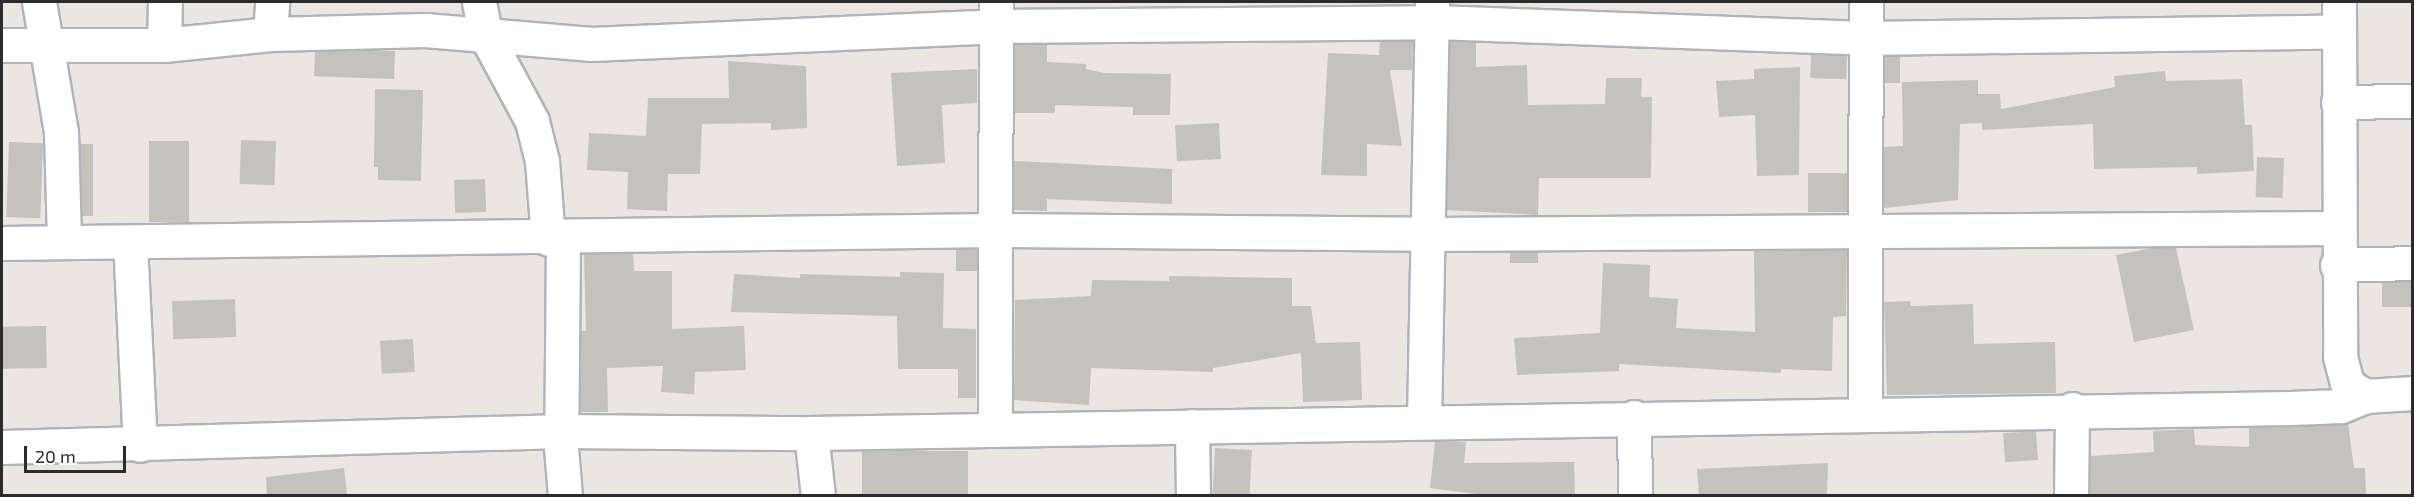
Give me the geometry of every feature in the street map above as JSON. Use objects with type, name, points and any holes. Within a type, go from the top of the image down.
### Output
[{"type":"street","points":[[39,2],[44,45],[61,132],[64,242]]},
{"type":"street","points":[[164,45],[165,2]]},
{"type":"street","points":[[270,34],[272,2]]},
{"type":"street","points":[[479,2],[485,34],[532,121],[556,238],[565,495]]},
{"type":"street","points":[[1865,413],[1866,2]]},
{"type":"street","points":[[2,45],[164,45],[270,34],[425,30],[591,44],[996,14],[1433,11],[1866,38],[2339,16],[2337,265],[2343,371],[2347,382],[2366,396]]},
{"type":"street","points":[[1424,421],[1426,234],[1433,11]]},
{"type":"street","points":[[995,430],[996,14]]},
{"type":"street","points":[[2338,102],[2412,101]]},
{"type":"street","points":[[2,243],[556,238],[995,230],[1426,234],[1865,228],[1933,233],[2337,228]]},
{"type":"street","points":[[130,242],[141,445]]},
{"type":"street","points":[[2337,265],[2412,263]]},
{"type":"street","points":[[2,447],[141,445],[561,431],[811,433],[2341,406],[2366,396],[2412,393]]},
{"type":"street","points":[[2071,495],[2072,409]]},
{"type":"street","points":[[1634,417],[1635,495]]},
{"type":"street","points":[[1192,426],[1193,495]]},
{"type":"street","points":[[811,433],[818,495]]},
{"type":"building","points":[[1380,41],[1413,41],[1412,70],[1390,70],[1402,146],[1367,144],[1367,176],[1321,175],[1328,53],[1379,55]]},
{"type":"building","points":[[1450,41],[1476,42],[1476,67],[1527,65],[1528,105],[1605,104],[1606,78],[1642,78],[1641,97],[1652,97],[1651,178],[1539,178],[1538,215],[1447,210]]},
{"type":"building","points":[[1047,44],[1047,62],[1086,64],[1086,69],[1104,73],[1171,74],[1170,115],[1133,115],[1133,107],[1055,105],[1055,113],[1014,113],[1015,45]]},
{"type":"building","points":[[315,48],[395,51],[394,79],[314,76]]},
{"type":"building","points":[[1811,55],[1847,56],[1846,79],[1810,78]]},
{"type":"building","points":[[1885,56],[1900,56],[1900,83],[1885,83]]},
{"type":"building","points":[[728,61],[806,66],[807,128],[771,130],[771,123],[702,124],[700,174],[668,174],[667,211],[627,209],[628,172],[587,170],[589,133],[646,136],[648,98],[729,98]]},
{"type":"building","points":[[1800,67],[1799,175],[1757,176],[1755,115],[1719,117],[1716,81],[1754,79],[1754,69]]},
{"type":"building","points":[[977,69],[977,103],[942,105],[945,163],[897,166],[891,73]]},
{"type":"building","points":[[2165,71],[2166,81],[2242,79],[2245,125],[2252,125],[2254,171],[2197,174],[2197,167],[2094,169],[2093,124],[1982,130],[1982,123],[1960,124],[1958,200],[1884,208],[1884,147],[1903,146],[1902,82],[1978,80],[1978,94],[2000,94],[2001,109],[2115,87],[2114,76]]},
{"type":"building","points":[[375,89],[423,90],[421,181],[378,180],[378,167],[374,167]]},
{"type":"building","points":[[1219,123],[1221,159],[1177,161],[1175,125]]},
{"type":"building","points":[[241,140],[276,141],[274,185],[239,184]]},
{"type":"building","points":[[149,141],[189,141],[189,222],[149,222]]},
{"type":"building","points":[[9,142],[43,143],[40,218],[6,217]]},
{"type":"building","points":[[80,144],[93,144],[93,216],[80,216]]},
{"type":"building","points":[[2257,157],[2284,158],[2283,198],[2256,197]]},
{"type":"building","points":[[1014,161],[1172,169],[1172,204],[1047,199],[1047,211],[1014,210]]},
{"type":"building","points":[[1808,173],[1847,173],[1847,212],[1808,212]]},
{"type":"building","points":[[485,179],[486,212],[455,213],[454,180]]},
{"type":"building","points":[[2153,248],[2176,248],[2194,330],[2134,342],[2116,255]]},
{"type":"building","points":[[956,249],[977,249],[977,271],[956,271]]},
{"type":"building","points":[[1847,250],[1846,316],[1833,317],[1832,371],[1781,369],[1781,373],[1619,364],[1619,371],[1517,375],[1514,338],[1600,333],[1603,263],[1650,265],[1649,297],[1678,299],[1676,328],[1755,332],[1754,251]]},
{"type":"building","points":[[1510,252],[1538,252],[1538,263],[1510,263]]},
{"type":"building","points":[[633,253],[634,271],[672,271],[672,329],[744,326],[746,370],[695,372],[694,394],[661,392],[663,366],[607,368],[608,412],[580,412],[581,331],[586,331],[584,254]]},
{"type":"building","points":[[900,272],[944,273],[943,328],[976,329],[976,398],[958,398],[958,369],[898,369],[897,316],[731,312],[734,274],[800,278],[800,274],[900,277]]},
{"type":"building","points":[[1169,276],[1292,278],[1292,306],[1311,306],[1316,343],[1360,342],[1362,400],[1303,402],[1301,353],[1213,368],[1213,372],[1091,368],[1089,405],[1014,400],[1015,300],[1091,296],[1092,280],[1169,281]]},
{"type":"building","points":[[2382,282],[2412,282],[2412,307],[2382,307]]},
{"type":"building","points":[[235,299],[236,337],[173,339],[172,301]]},
{"type":"building","points":[[1910,301],[1911,306],[1973,304],[1974,344],[2055,342],[2056,393],[1887,395],[1884,302]]},
{"type":"building","points":[[46,326],[47,368],[3,369],[2,327]]},
{"type":"building","points":[[413,339],[415,372],[382,374],[380,341]]},
{"type":"building","points":[[2348,423],[2354,468],[2365,468],[2366,495],[2090,495],[2090,456],[2154,452],[2153,431],[2194,429],[2195,445],[2249,447],[2249,427]]},
{"type":"building","points":[[2036,431],[2038,460],[2005,462],[2003,433]]},
{"type":"building","points":[[1435,441],[1466,442],[1464,463],[1574,462],[1575,495],[1484,495],[1430,488]]},
{"type":"building","points":[[1215,448],[1252,450],[1250,496],[1213,495]]},
{"type":"building","points":[[862,451],[968,451],[968,495],[862,495]]},
{"type":"building","points":[[1828,463],[1827,495],[1699,495],[1697,469]]},
{"type":"building","points":[[344,468],[347,495],[267,495],[266,477]]}]
